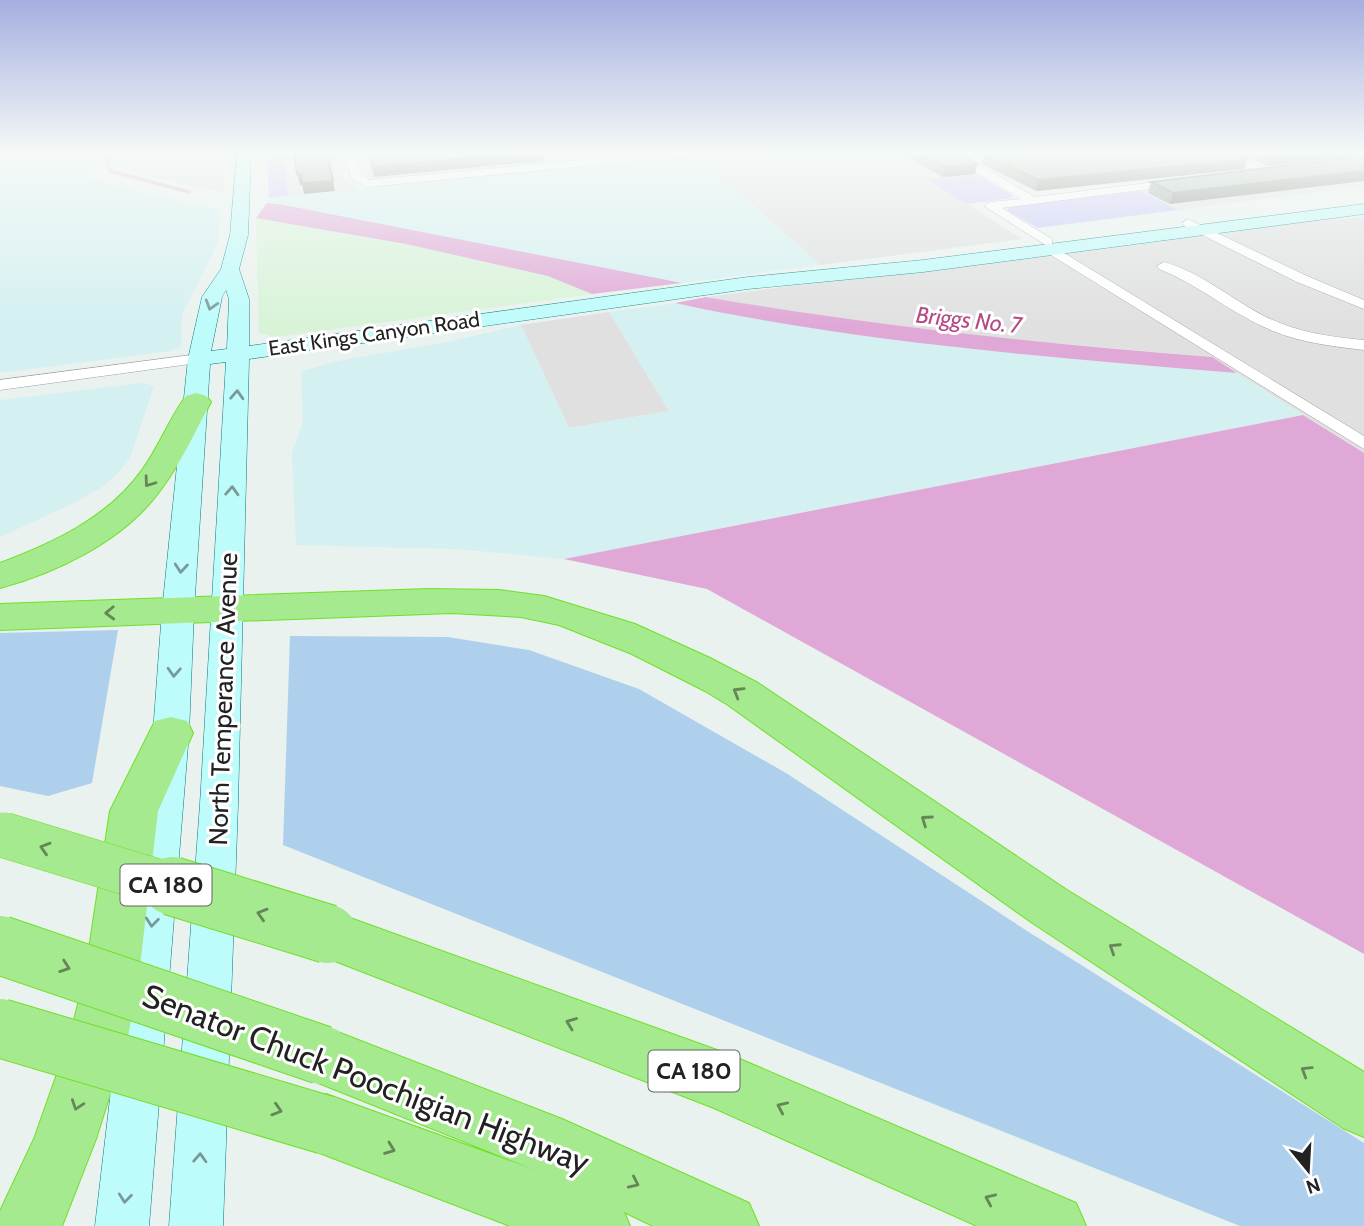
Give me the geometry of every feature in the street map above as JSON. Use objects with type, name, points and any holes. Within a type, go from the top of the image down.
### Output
[{"type":"highway","points":[[0,576],[61,550],[128,508],[154,477],[196,402]]},
{"type":"highway","points":[[0,617],[471,601],[515,604],[572,616],[648,644],[743,694],[1049,906],[1364,1107]]},
{"type":"highway","points":[[27,1226],[42,1198],[65,1139],[99,1037],[112,975],[134,811],[171,733]]},
{"type":"highway","name":"CA 180","points":[[2,835],[328,934],[728,1084],[1053,1226]]},
{"type":"highway","name":"Senator Chuck Poochigian Highway","points":[[0,945],[322,1055],[562,1150],[726,1226]]},
{"type":"highway","points":[[0,1028],[326,1125],[597,1226]]},
{"type":"main road","points":[[230,269],[240,228],[241,210]]},
{"type":"main road","name":"East Kings Canyon Road","points":[[200,352],[1049,246],[1298,210]]},
{"type":"main road","name":"East Kings Canyon Road","points":[[1202,225],[1352,210]]},
{"type":"main road","name":"East Kings Canyon Road","points":[[748,283],[949,263],[1049,246]]},
{"type":"main road","name":"North Temperance Avenue","points":[[196,1226],[219,804],[238,347],[239,299],[230,269]]},
{"type":"main road","name":"North Temperance Avenue","points":[[122,1226],[171,733],[178,611],[200,352],[212,297],[230,269]]},
{"type":"street","points":[[996,210],[1364,444]]},
{"type":"street","points":[[1202,225],[1302,279],[1364,305]]},
{"type":"street","points":[[1164,266],[1200,282],[1259,319],[1290,333],[1364,345]]},
{"type":"street","name":"East Kings Canyon Road","points":[[0,385],[200,352]]},
{"type":"shaded area","points":[[0,210],[220,210],[218,243],[182,314],[181,346],[170,351],[0,373]]},
{"type":"shaded area","points":[[262,210],[311,210],[682,283],[592,294],[548,276],[406,244],[256,218]]},
{"type":"shaded area","points":[[304,210],[759,210],[820,265],[682,283]]},
{"type":"shaded area","points":[[759,210],[977,210],[1022,239],[820,265]]},
{"type":"shaded area","points":[[1007,210],[1176,210],[1038,228]]},
{"type":"shaded area","points":[[1364,217],[1364,453],[1212,357],[996,338],[783,311],[706,297],[1081,249],[1103,249],[1314,221]]},
{"type":"shaded area","points":[[256,218],[406,244],[548,276],[592,294],[276,337],[259,333]]},
{"type":"shaded area","points":[[706,297],[958,333],[1212,357],[1237,373],[884,339],[675,303]]},
{"type":"shaded area","points":[[675,303],[857,335],[1237,373],[1303,415],[564,559],[456,549],[296,545],[292,453],[303,422],[301,372],[332,362],[443,343],[521,325],[569,428],[669,411],[609,312]]},
{"type":"shaded area","points":[[609,312],[669,411],[569,428],[521,325]]},
{"type":"shaded area","points":[[143,383],[154,386],[130,458],[119,472],[102,487],[76,502],[0,537],[0,400]]},
{"type":"shaded area","points":[[1303,415],[1364,453],[1364,954],[707,589],[564,559]]},
{"type":"shaded area","points":[[118,630],[92,783],[48,796],[0,786],[0,633]]},
{"type":"shaded area","points":[[290,636],[448,637],[529,650],[639,689],[786,773],[1024,929],[1364,1143],[1364,1226],[1240,1226],[283,845]]},
{"type":"water label","name":"Briggs No. 7","points":[[969,320]]}]
